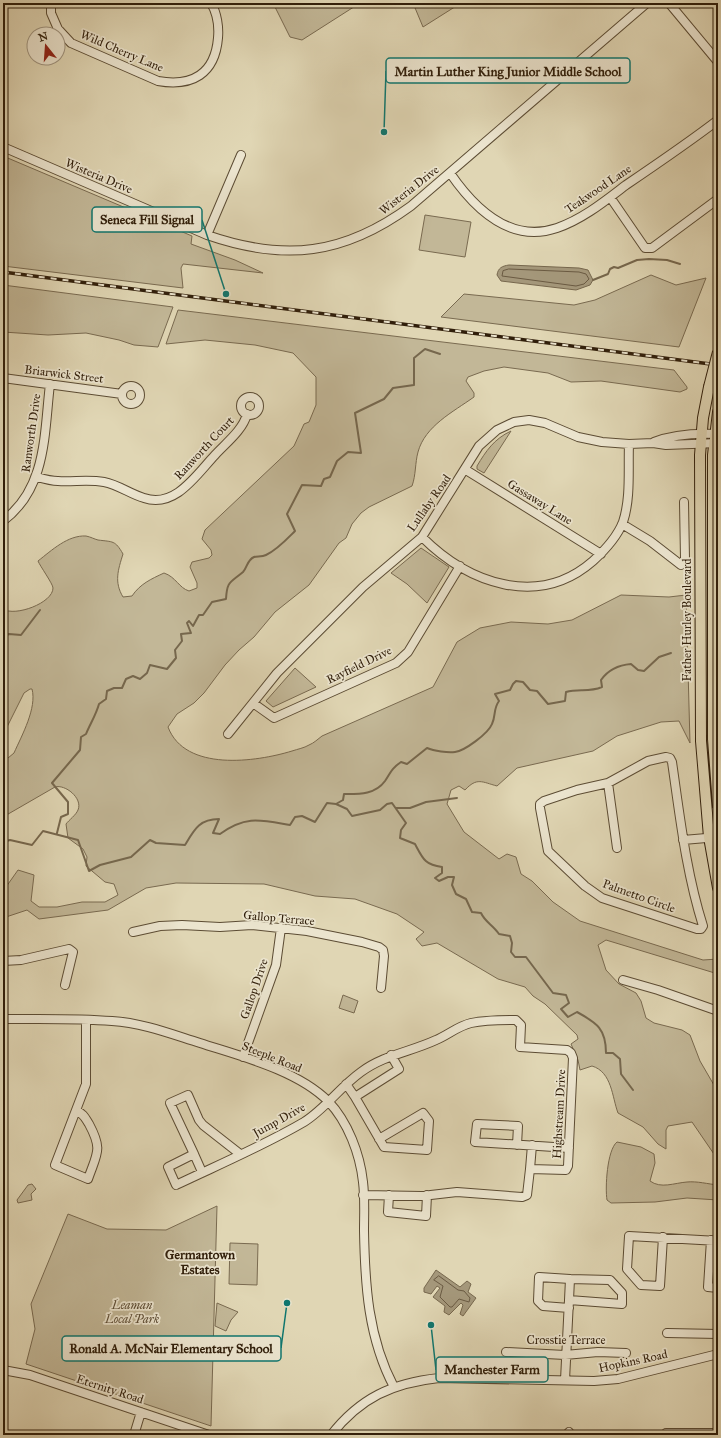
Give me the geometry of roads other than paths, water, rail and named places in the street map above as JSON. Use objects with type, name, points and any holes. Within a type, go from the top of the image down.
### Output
[{"type":"main road","name":"Father Hurley Boulevard","points":[[718,352],[701,439],[699,490],[701,741],[718,888]]},
{"type":"main road","points":[[718,412],[716,439],[714,739],[718,805]]},
{"type":"street","name":"Wild Cherry Lane","points":[[51,3],[52,13],[58,29],[71,43],[158,81],[173,84],[188,82],[201,74],[214,58],[217,50],[219,32],[216,15],[211,3]]},
{"type":"street","name":"Wisteria Drive","points":[[3,148],[207,235],[241,246],[284,252],[312,249],[343,243],[389,223],[411,206],[648,3]]},
{"type":"street","points":[[669,3],[718,62]]},
{"type":"street","name":"Teakwood Lane","points":[[450,173],[482,212],[491,219],[512,228],[535,232],[547,231],[558,228],[579,218],[718,120]]},
{"type":"street","points":[[207,235],[241,155]]},
{"type":"street","points":[[610,197],[645,248],[652,248],[718,199]]},
{"type":"street","name":"Briarwick Street","points":[[3,378],[122,394]]},
{"type":"street","name":"Ranworth Drive","points":[[3,521],[23,502],[37,477],[50,384]]},
{"type":"street","name":"Ranworth Court","points":[[37,477],[58,482],[86,480],[103,482],[118,486],[145,499],[165,498],[174,495],[185,487],[235,434],[243,424],[247,414]]},
{"type":"street","name":"Lullaby Road","points":[[228,734],[277,673],[362,587],[422,537],[466,470],[479,446],[488,437],[514,422],[529,420],[545,423],[578,437],[602,442],[629,444],[653,443],[666,438],[716,439]]},
{"type":"street","points":[[422,537],[433,548],[460,566],[492,582],[528,587],[545,585],[566,578],[585,568],[601,554],[622,524],[628,502],[629,444]]},
{"type":"street","name":"Gassaway Lane","points":[[466,470],[601,554]]},
{"type":"street","points":[[622,524],[650,541],[681,565],[685,559],[684,502]]},
{"type":"street","name":"Rayfield Drive","points":[[253,703],[274,718],[396,662],[408,652],[460,566]]},
{"type":"street","name":"Palmetto Circle","points":[[670,758],[672,762],[683,840],[692,894],[702,926],[701,929],[602,898],[585,886],[548,851],[540,804],[544,801],[577,790],[608,783],[648,761],[670,758]]},
{"type":"street","points":[[608,783],[617,848]]},
{"type":"street","points":[[683,840],[713,837]]},
{"type":"street","name":"Gallop Terrace","points":[[133,932],[160,926],[182,925],[281,928],[362,942],[379,947],[383,950],[384,956],[381,988]]},
{"type":"street","name":"Gallop Drive","points":[[243,1057],[276,965],[281,928]]},
{"type":"street","points":[[3,961],[21,960],[69,949],[73,952],[65,985]]},
{"type":"street","points":[[623,980],[658,990],[718,1012]]},
{"type":"street","name":"Steeple Road","points":[[3,1019],[113,1021],[144,1026],[243,1057],[295,1078],[328,1101],[352,1140],[361,1168],[365,1278],[369,1309],[379,1352],[394,1387]]},
{"type":"street","points":[[77,1111],[83,1113],[98,1142],[98,1151],[88,1179],[55,1165],[77,1111],[86,1084],[86,1020]]},
{"type":"street","name":"Highstream Drive","points":[[328,1101],[346,1084],[375,1063],[391,1055],[426,1044],[470,1023],[516,1020],[521,1025],[520,1047],[566,1050],[571,1053],[573,1058],[568,1166],[566,1170],[530,1169]]},
{"type":"street","points":[[354,1097],[399,1069],[391,1055]]},
{"type":"street","points":[[346,1084],[384,1147],[427,1150],[429,1121],[423,1113],[380,1139]]},
{"type":"street","points":[[202,1172],[170,1103],[188,1095],[203,1126],[240,1154]]},
{"type":"street","name":"Jump Drive","points":[[194,1154],[168,1167],[176,1185],[304,1122],[328,1101]]},
{"type":"street","points":[[517,1144],[518,1126],[477,1124],[475,1142],[569,1148]]},
{"type":"street","points":[[363,1195],[426,1196],[457,1192],[522,1197],[528,1195],[529,1191],[532,1146]]},
{"type":"street","points":[[389,1195],[388,1212],[426,1216],[426,1196]]},
{"type":"street","points":[[663,1237],[660,1286],[641,1285],[627,1269],[629,1236],[663,1237],[714,1241],[708,1287],[718,1288]]},
{"type":"street","points":[[539,1277],[570,1279],[610,1280],[622,1293],[622,1304],[569,1304],[543,1306],[538,1301],[539,1277]]},
{"type":"street","points":[[565,1380],[565,1355],[570,1279]]},
{"type":"street","points":[[666,1333],[718,1334]]},
{"type":"street","name":"Crosstie Terrace","points":[[506,1352],[565,1355],[598,1352],[626,1353]]},
{"type":"street","name":"Hopkins Road","points":[[331,1435],[343,1420],[367,1400],[380,1392],[415,1380],[439,1378],[594,1381],[618,1379],[718,1354]]},
{"type":"street","name":"Eternity Road","points":[[3,1370],[30,1375],[209,1435]]},
{"type":"street","points":[[134,1435],[141,1412]]},
{"type":"street","points":[[566,1435],[569,1432],[571,1435]]},
{"type":"street","points":[[666,1435],[666,1433],[718,1433]]},
{"type":"water","points":[[509,265],[579,268],[588,270],[593,280],[590,285],[576,290],[501,281],[497,275],[499,269]]},
{"type":"water","points":[[436,1270],[460,1287],[467,1281],[471,1284],[468,1292],[476,1298],[463,1316],[460,1314],[463,1305],[461,1303],[449,1315],[444,1312],[445,1306],[433,1297],[440,1288],[437,1286],[431,1294],[424,1292],[424,1288]]},
{"type":"waterway","points":[[593,280],[608,274],[610,269],[614,267],[618,268],[637,260],[667,260],[680,264]]},
{"type":"waterway","points":[[57,833],[61,817],[68,814],[68,802],[52,783],[80,750],[81,737],[86,734],[99,704],[106,699],[107,691],[114,688],[122,688],[126,679],[133,676],[140,679],[147,673],[150,665],[167,669],[176,658],[175,650],[182,641],[181,634],[191,633],[187,623],[189,621],[193,626],[199,615],[203,615],[212,602],[226,599],[228,585],[243,572],[248,562],[252,558],[264,556],[270,553],[295,531],[287,514],[302,485],[321,486],[324,479],[330,477],[337,461],[348,452],[361,453],[355,413],[384,399],[393,388],[414,385],[414,358],[425,349],[440,354]]},
{"type":"waterway","points":[[3,637],[9,634],[21,635],[40,610]]},
{"type":"waterway","points":[[3,842],[10,840],[32,845],[43,831],[78,840],[89,871],[100,865],[131,857],[150,840],[156,843],[185,845],[194,830],[202,823],[207,821],[219,819],[213,833],[220,834],[229,828],[246,821],[254,820],[290,825],[295,817],[302,816],[315,822],[327,803],[336,804],[343,800],[344,794],[366,793],[376,789],[381,786],[398,764],[401,762],[407,764],[427,748],[441,752],[455,752],[464,749],[490,728],[499,701],[495,694],[510,690],[516,681],[523,682],[530,690],[537,691],[548,704],[565,701],[566,692],[575,690],[592,690],[602,687],[601,680],[607,673],[614,669],[631,664],[638,670],[644,671],[659,657],[671,653]]},
{"type":"waterway","points":[[396,808],[410,808],[426,802],[457,798]]},
{"type":"waterway","points":[[336,804],[347,809],[352,816],[380,810],[387,804],[392,803],[406,823],[401,830],[400,838],[415,844],[428,863],[442,867],[442,873],[435,878],[439,881],[448,877],[454,877],[452,885],[456,894],[466,899],[472,912],[481,913],[499,934],[510,936],[512,943],[511,952],[515,957],[526,957],[553,993],[566,995],[569,1003],[561,1009],[568,1017],[577,1012],[595,1023],[602,1032],[606,1045],[606,1053],[613,1053],[620,1059],[621,1074],[633,1090]]},
{"type":"railway","points":[[3,272],[718,365]]},
{"type":"place","name":"Martin Luther King Junior Middle School","points":[[384,132]]},
{"type":"place","name":"Seneca Fill Signal","points":[[226,294]]},
{"type":"place","name":"Ronald A. McNair Elementary School","points":[[287,1303]]},
{"type":"place","name":"Manchester Farm","points":[[431,1325]]},
{"type":"district","name":"Germantown Estates","points":[[200,1262]]},
{"type":"park label","name":"Leaman Local Park","points":[[132,1312]]}]
